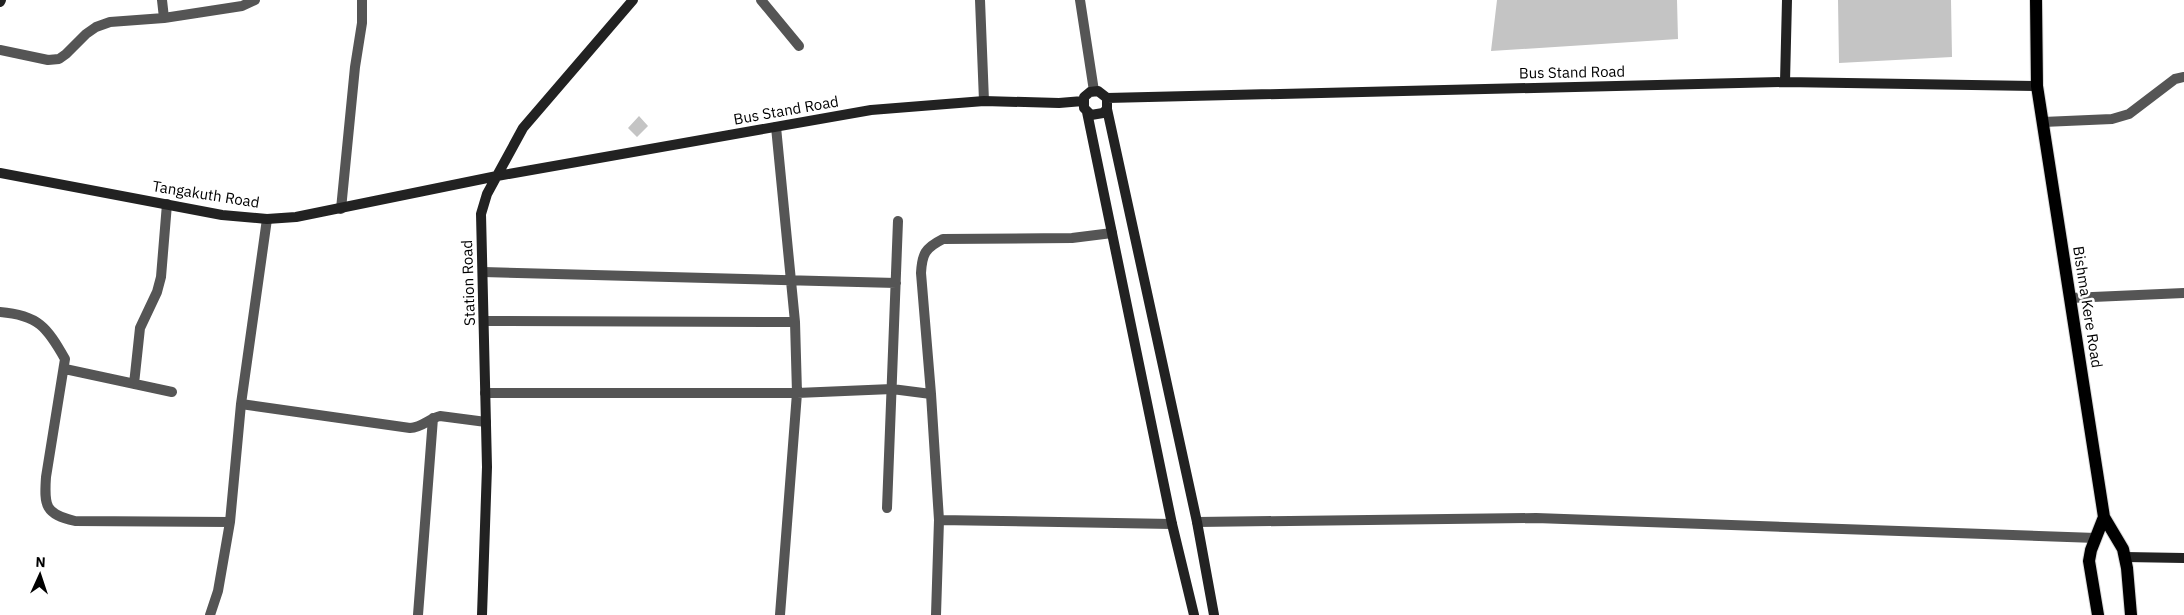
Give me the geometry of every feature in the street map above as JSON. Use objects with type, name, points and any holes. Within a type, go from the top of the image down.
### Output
[{"type":"main road","name":"Bishma Kere Road","points":[[2036,0],[2037,86],[2104,517],[2091,550],[2089,562],[2098,615]]},
{"type":"main road","points":[[2104,517],[2123,549],[2131,615]]},
{"type":"street","points":[[162,0],[164,18]]},
{"type":"street","points":[[0,50],[48,60],[59,59],[96,27],[110,22],[164,18],[242,6],[255,0]]},
{"type":"street","points":[[341,209],[362,0]]},
{"type":"street","name":"Station Road","points":[[482,615],[487,467],[480,214],[496,176],[523,128],[633,0]]},
{"type":"street","points":[[761,0],[800,46]]},
{"type":"street","points":[[980,0],[984,101]]},
{"type":"street","points":[[1080,0],[1094,91]]},
{"type":"street","points":[[1785,82],[1787,0]]},
{"type":"street","points":[[2043,122],[2112,119],[2129,114],[2175,79],[2184,77]]},
{"type":"street","name":"Bus Stand Road","points":[[1107,104],[1785,82],[2037,86]]},
{"type":"street","points":[[1194,615],[1172,524],[1087,112],[1083,101],[1087,94],[1094,91],[1102,92],[1107,104],[1197,522],[1214,615]]},
{"type":"street","name":"Bus Stand Road","points":[[496,176],[872,110],[984,101],[1058,103],[1083,101]]},
{"type":"street","points":[[1087,112],[1098,115],[1103,113],[1107,104]]},
{"type":"street","points":[[776,127],[795,322],[797,393],[780,615]]},
{"type":"street","name":"Tangakuth Road","points":[[0,173],[222,215],[268,219],[296,217],[341,209],[496,176]]},
{"type":"street","points":[[134,384],[140,328],[157,292],[161,277],[167,204]]},
{"type":"street","points":[[210,615],[218,591],[230,522],[240,404],[268,219]]},
{"type":"street","points":[[887,508],[898,221]]},
{"type":"street","points":[[936,615],[939,520],[921,274],[922,258],[930,246],[943,239],[1072,238],[1112,233]]},
{"type":"street","points":[[483,272],[896,283]]},
{"type":"street","points":[[2070,298],[2184,293]]},
{"type":"street","points":[[0,312],[32,318],[44,328],[65,360],[46,477],[45,495],[48,509],[57,517],[75,521],[230,522]]},
{"type":"street","points":[[484,321],[795,322]]},
{"type":"street","points":[[65,369],[172,392]]},
{"type":"street","points":[[485,393],[797,393],[892,390],[931,394]]},
{"type":"street","points":[[240,404],[410,428],[426,424],[433,418],[450,416],[486,422]]},
{"type":"street","points":[[418,615],[433,418]]},
{"type":"street","points":[[1197,522],[1536,518],[2096,538]]},
{"type":"street","points":[[939,520],[1172,524]]},
{"type":"street","points":[[2125,557],[2184,558]]},
{"type":"building","points":[[1497,0],[1677,0],[1678,39],[1491,51]]},
{"type":"building","points":[[1838,0],[1951,0],[1952,57],[1839,63]]},
{"type":"building","points":[[639,116],[648,126],[637,137],[628,128]]}]
